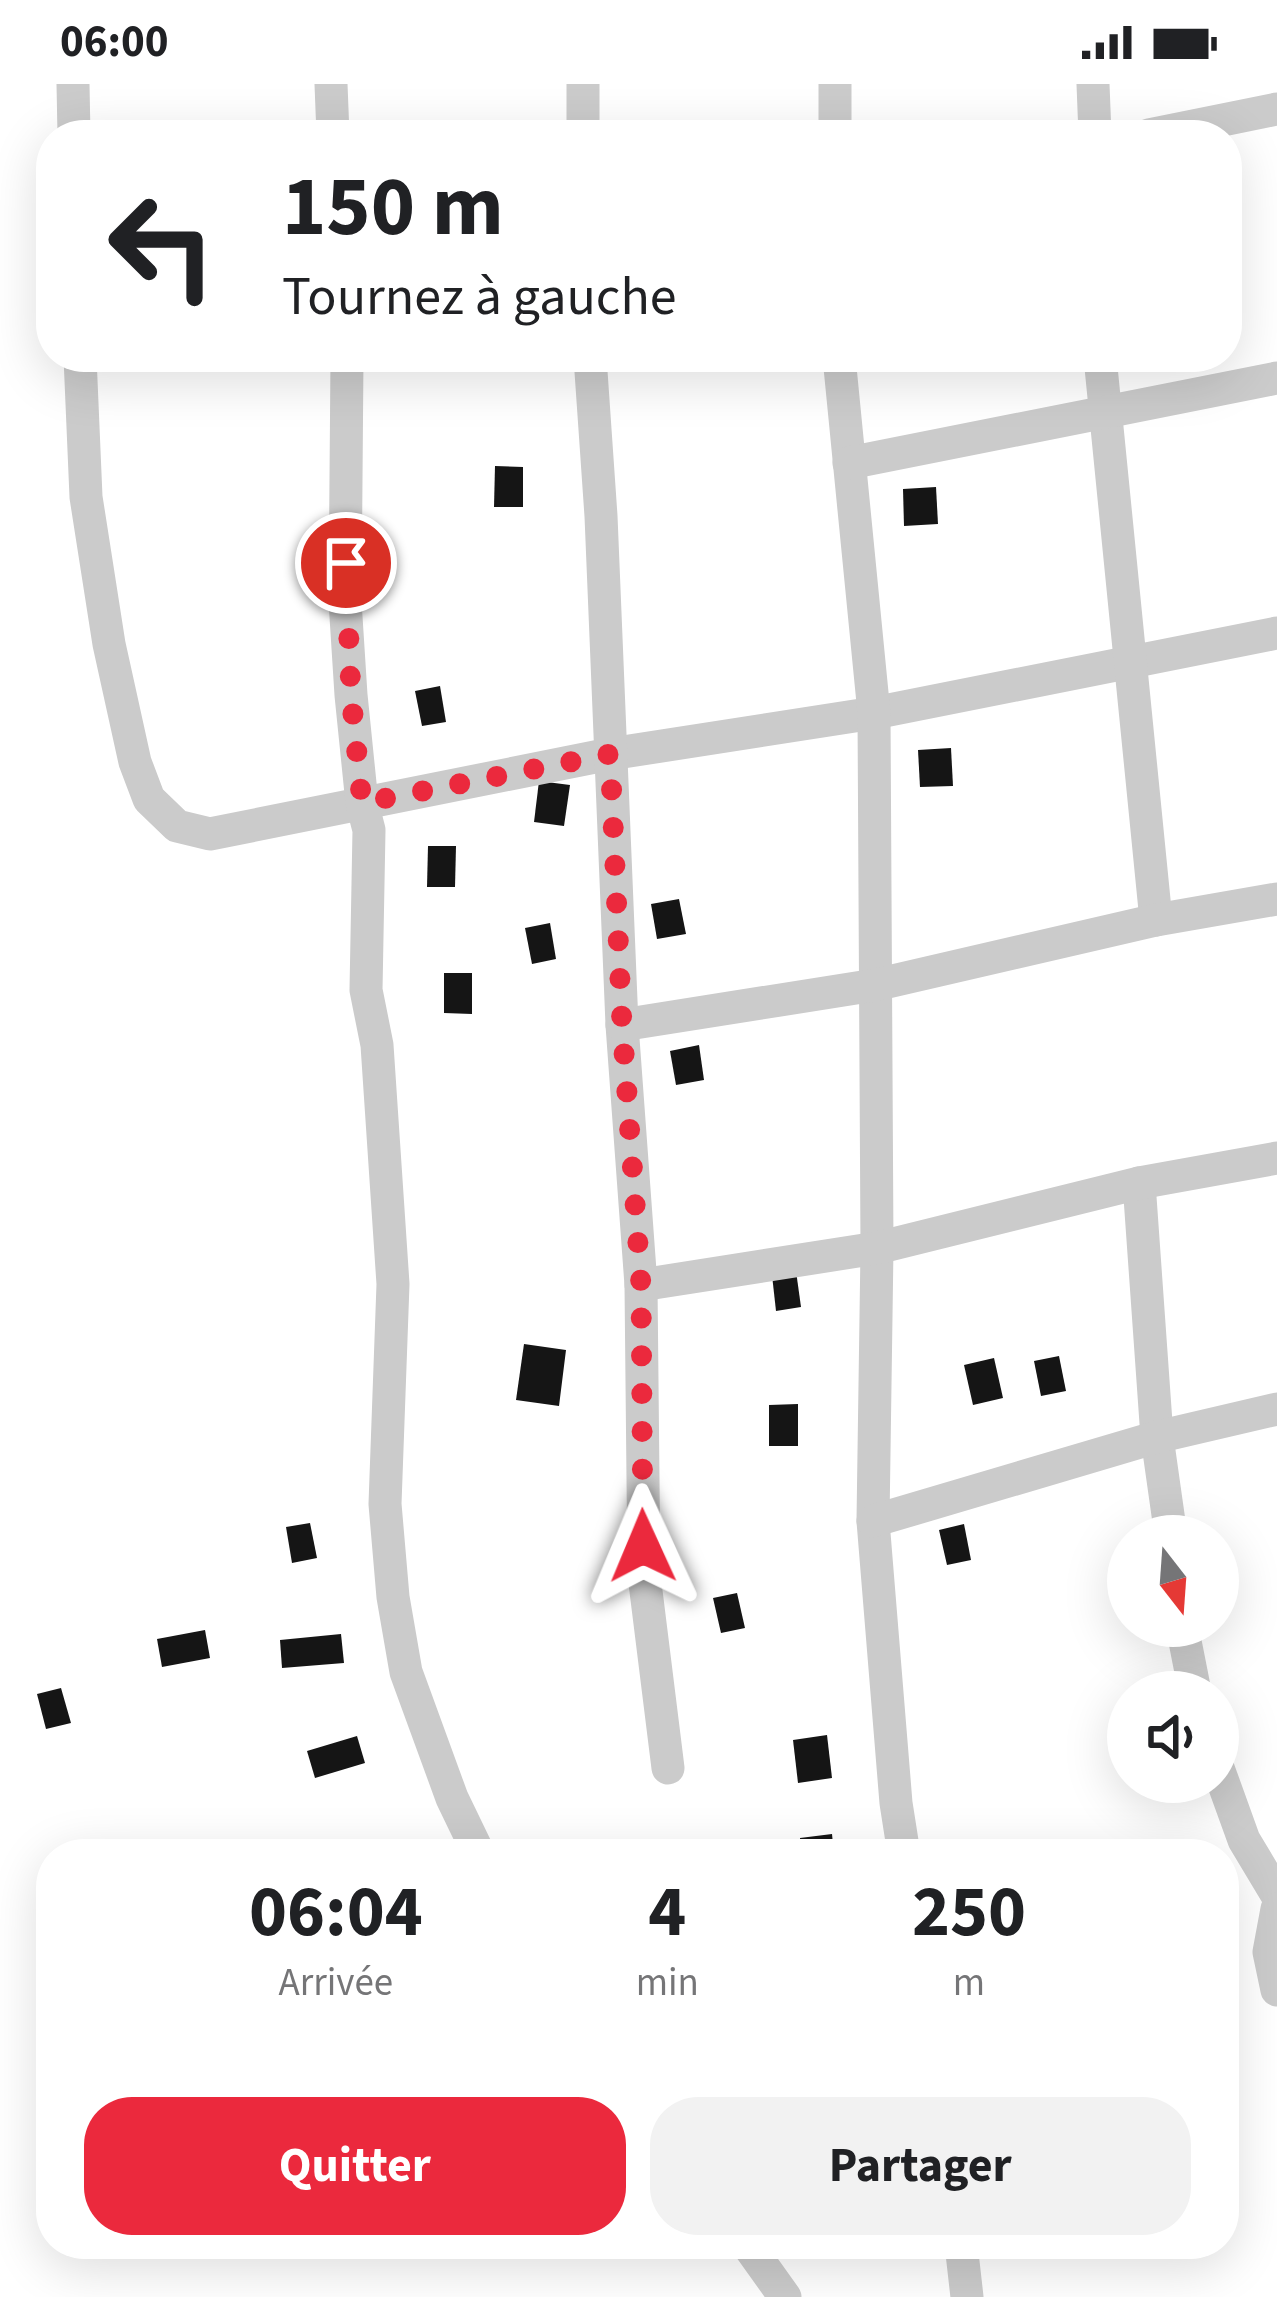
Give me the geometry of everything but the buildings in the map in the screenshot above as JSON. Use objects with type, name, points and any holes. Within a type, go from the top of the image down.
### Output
[{"type":"street","points":[[73,84],[74,120]]},
{"type":"street","points":[[331,84],[332,120]]},
{"type":"street","points":[[583,84],[583,120]]},
{"type":"street","points":[[835,84],[835,120]]},
{"type":"street","points":[[1093,84],[1094,120]]},
{"type":"street","points":[[1222,120],[1277,109]]},
{"type":"street","points":[[81,372],[86,496],[109,644],[135,762],[149,799],[177,826],[210,834],[610,754],[874,713],[1277,633]]},
{"type":"street","points":[[347,372],[345,601],[371,857],[366,990],[377,1045],[393,1284],[385,1504],[406,1672],[472,1839]]},
{"type":"street","points":[[591,372],[622,1025],[641,1285],[644,1575],[668,1768]]},
{"type":"street","points":[[840,372],[874,713],[877,1249],[873,1522],[902,1839]]},
{"type":"street","points":[[1101,372],[1156,920]]},
{"type":"street","points":[[850,463],[1277,378]]},
{"type":"street","points":[[622,1025],[874,985],[1156,920],[1277,899]]},
{"type":"street","points":[[641,1285],[877,1249],[1139,1183],[1277,1158]]},
{"type":"street","points":[[1139,1183],[1157,1437],[1168,1515]]},
{"type":"street","points":[[873,1522],[1157,1437],[1277,1409]]},
{"type":"street","points":[[1231,1803],[1244,1840],[1277,1895]]},
{"type":"street","points":[[1277,1909],[1269,1952],[1277,1990]]},
{"type":"street","points":[[758,2259],[785,2297]]},
{"type":"street","points":[[963,2259],[967,2297]]},
{"type":"route","points":[[346,563],[351,695],[362,803],[610,754],[622,1025],[641,1285],[643,1546]]}]
